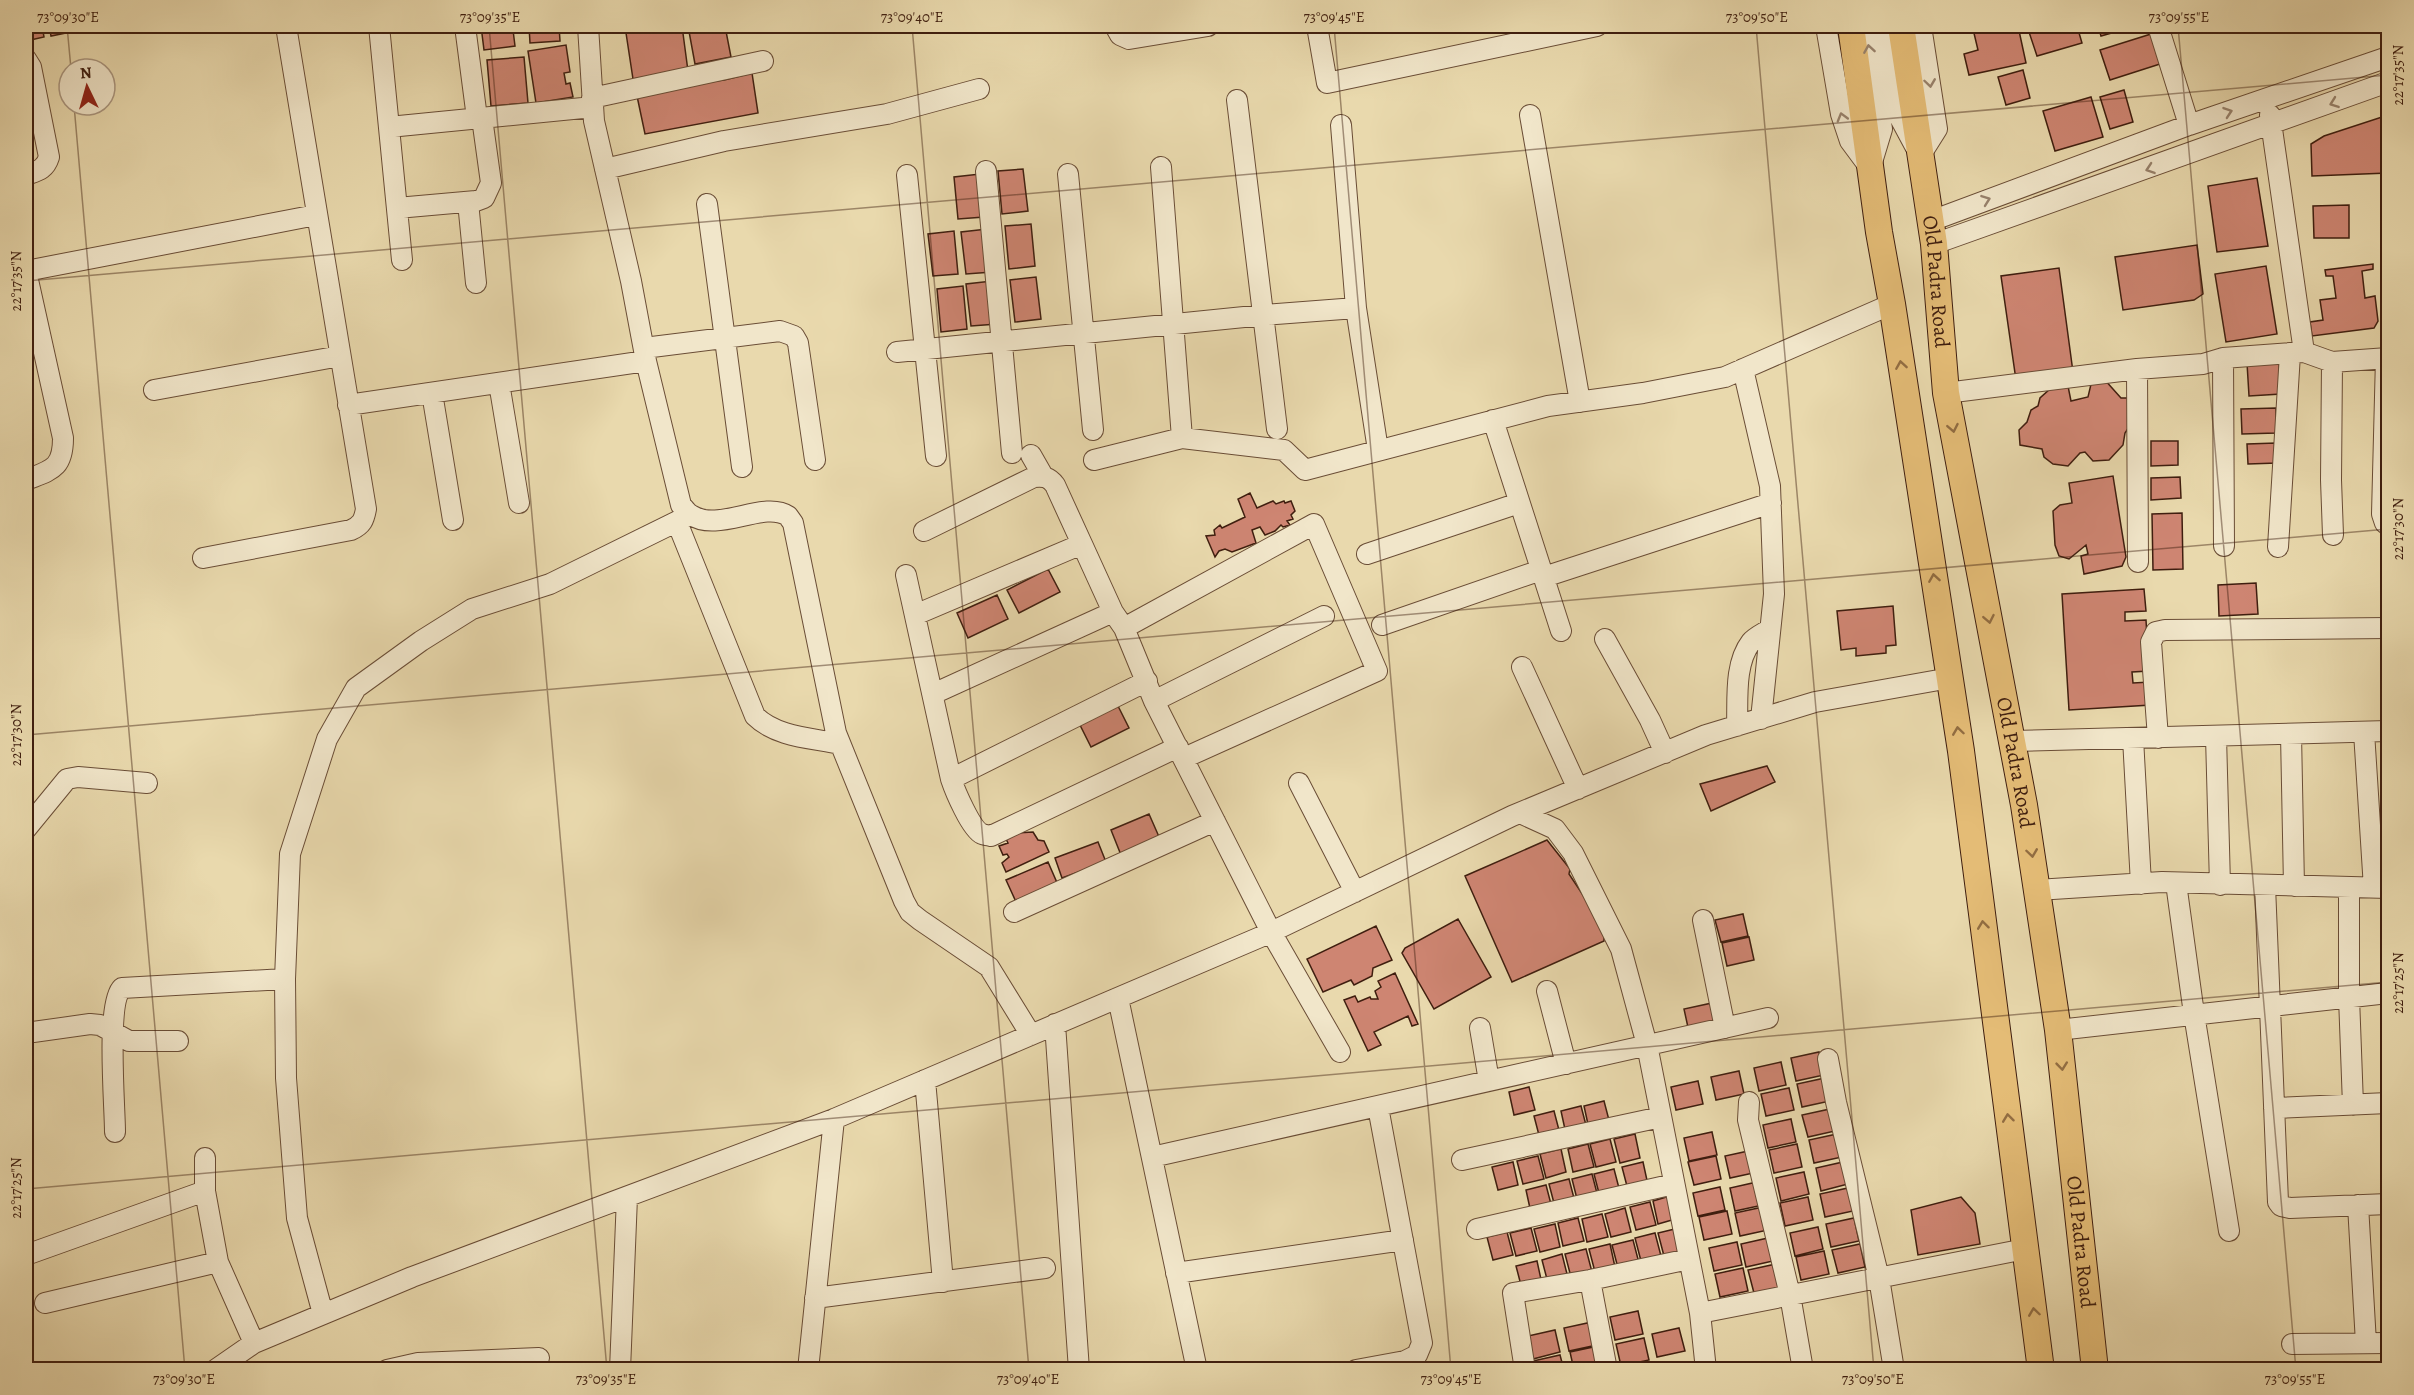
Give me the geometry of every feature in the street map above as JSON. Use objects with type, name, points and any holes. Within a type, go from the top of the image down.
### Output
[{"type":"main road","name":"Old Padra Road","points":[[1851,26],[1879,232],[1950,678],[2042,1370]]},
{"type":"main road","name":"Old Padra Road","points":[[1901,26],[1933,232],[1946,393],[2013,741],[2058,1030],[2094,1370]]},
{"type":"street","points":[[203,558],[351,530],[364,520],[366,509],[286,26]]},
{"type":"street","points":[[379,26],[402,260]]},
{"type":"street","points":[[397,208],[468,202],[484,198],[491,183],[465,26]]},
{"type":"street","points":[[588,26],[594,121],[631,281],[645,355],[684,518],[755,716],[764,725],[774,730],[840,744]]},
{"type":"street","points":[[1115,26],[1120,35],[1129,39],[1208,26]]},
{"type":"street","points":[[1317,26],[1327,83],[1557,30],[1597,26]]},
{"type":"street","points":[[1826,26],[1840,114],[1850,141],[1870,168]]},
{"type":"street","points":[[1866,26],[1882,129],[1870,168]]},
{"type":"street","points":[[1883,26],[1900,118],[1920,156]]},
{"type":"street","points":[[1920,156],[1937,129],[1921,26]]},
{"type":"street","points":[[2158,26],[2189,125]]},
{"type":"street","points":[[1933,232],[2189,125],[2388,57]]},
{"type":"street","points":[[26,59],[31,67],[49,157],[47,165],[41,170],[26,176]]},
{"type":"street","points":[[389,127],[480,118],[592,102],[764,61]]},
{"type":"street","points":[[1933,232],[2270,126],[2388,82]]},
{"type":"street","points":[[605,169],[724,141],[887,114],[979,89]]},
{"type":"street","points":[[2270,98],[2270,126],[2297,353],[2278,547]]},
{"type":"street","points":[[1237,100],[1277,429]]},
{"type":"street","points":[[1530,115],[1580,402]]},
{"type":"street","points":[[1341,125],[1356,308],[1378,450]]},
{"type":"street","points":[[1161,167],[1182,438]]},
{"type":"street","points":[[986,171],[1011,453]]},
{"type":"street","points":[[1068,174],[1092,430]]},
{"type":"street","points":[[907,175],[927,350],[936,456]]},
{"type":"street","points":[[468,202],[476,283]]},
{"type":"street","points":[[707,204],[742,467]]},
{"type":"street","points":[[26,480],[52,470],[61,461],[63,438],[26,271],[316,215]]},
{"type":"street","points":[[1094,460],[1182,438],[1284,450],[1305,470],[1548,406],[1643,393],[1725,377],[1892,304]]},
{"type":"street","points":[[897,352],[1264,315],[1356,308]]},
{"type":"street","points":[[348,405],[499,383],[725,338],[780,331],[794,336],[798,343],[815,460]]},
{"type":"street","points":[[1946,393],[2137,369],[2203,364],[2223,358],[2297,353],[2332,362],[2387,358],[2386,489],[2382,514],[2388,525]]},
{"type":"street","points":[[154,390],[340,356]]},
{"type":"street","points":[[2223,358],[2224,546]]},
{"type":"street","points":[[2332,362],[2333,535]]},
{"type":"street","points":[[1743,369],[1770,486],[1771,503],[1774,594],[1761,719]]},
{"type":"street","points":[[2137,369],[2138,562]]},
{"type":"street","points":[[499,383],[519,503]]},
{"type":"street","points":[[432,393],[453,520]]},
{"type":"street","points":[[1493,420],[1561,631]]},
{"type":"street","points":[[1031,455],[1043,476]]},
{"type":"street","points":[[924,531],[1034,477],[1043,476],[1051,479],[1147,681],[1154,701],[1271,932],[1340,1052]]},
{"type":"street","points":[[1367,554],[1519,502]]},
{"type":"street","points":[[1382,625],[1771,503]]},
{"type":"street","points":[[323,1314],[297,1218],[286,1078],[285,980],[290,854],[327,739],[356,688],[421,641],[472,609],[550,584],[684,518],[712,520],[776,512],[788,516],[793,523],[840,744],[907,907],[920,920],[989,967],[1031,1035]]},
{"type":"street","points":[[906,575],[951,779],[975,828],[981,834],[991,836],[1377,671],[1314,524],[1118,620],[933,694]]},
{"type":"street","points":[[915,615],[1083,544]]},
{"type":"street","points":[[1154,701],[1324,616]]},
{"type":"street","points":[[2158,738],[2151,642],[2156,632],[2165,630],[2388,628]]},
{"type":"street","points":[[1737,726],[1742,660],[1751,641],[1770,629]]},
{"type":"street","points":[[1605,639],[1650,720],[1665,753]]},
{"type":"street","points":[[1522,667],[1578,789]]},
{"type":"street","points":[[215,1370],[254,1342],[412,1277],[834,1119],[1271,932],[1520,813],[1706,735],[1815,702],[1950,678]]},
{"type":"street","points":[[951,779],[1147,681]]},
{"type":"street","points":[[2013,741],[2388,731]]},
{"type":"street","points":[[2037,890],[2176,883],[2381,888],[2364,732]]},
{"type":"street","points":[[2291,734],[2294,886]]},
{"type":"street","points":[[2216,736],[2220,885]]},
{"type":"street","points":[[2133,738],[2140,884]]},
{"type":"street","points":[[26,829],[67,779],[78,777],[147,783]]},
{"type":"street","points":[[1299,783],[1355,892]]},
{"type":"street","points":[[1520,813],[1555,829],[1574,853],[1621,949],[1647,1046],[1700,1313],[1706,1370]]},
{"type":"street","points":[[1014,912],[1215,821]]},
{"type":"street","points":[[2176,883],[2194,1014],[2229,1232]]},
{"type":"street","points":[[2265,886],[2278,1202],[2282,1206],[2388,1204]]},
{"type":"street","points":[[2349,887],[2349,997],[2353,1105]]},
{"type":"street","points":[[1702,920],[1725,1028]]},
{"type":"street","points":[[115,1132],[112,1032],[115,999],[122,988],[285,980]]},
{"type":"street","points":[[1547,991],[1566,1064]]},
{"type":"street","points":[[2058,1030],[2388,993]]},
{"type":"street","points":[[1118,998],[1197,1370]]},
{"type":"street","points":[[1152,1157],[1768,1018]]},
{"type":"street","points":[[26,1033],[90,1024],[100,1025],[129,1041],[178,1041]]},
{"type":"street","points":[[1055,1024],[1078,1370]]},
{"type":"street","points":[[1480,1028],[1490,1082]]},
{"type":"street","points":[[1828,1059],[1836,1102],[1879,1278],[1894,1370]]},
{"type":"street","points":[[925,1080],[943,1282]]},
{"type":"street","points":[[1749,1102],[1748,1120],[1790,1295],[1803,1370]]},
{"type":"street","points":[[2274,1108],[2388,1103]]},
{"type":"street","points":[[1356,1370],[1405,1361],[1417,1355],[1422,1342],[1378,1107]]},
{"type":"street","points":[[1462,1160],[1661,1117]]},
{"type":"street","points":[[808,1370],[834,1119]]},
{"type":"street","points":[[206,1158],[205,1191],[218,1262],[254,1342]]},
{"type":"street","points":[[1477,1229],[1674,1184]]},
{"type":"street","points":[[26,1255],[205,1191]]},
{"type":"street","points":[[620,1370],[627,1197]]},
{"type":"street","points":[[2358,1205],[2366,1343]]},
{"type":"street","points":[[1176,1273],[1403,1240]]},
{"type":"street","points":[[1700,1313],[2025,1249]]},
{"type":"street","points":[[1525,1370],[1513,1293],[1590,1280],[1689,1259]]},
{"type":"street","points":[[45,1303],[218,1262]]},
{"type":"street","points":[[815,1298],[1045,1268]]},
{"type":"street","points":[[1590,1280],[1607,1370]]},
{"type":"street","points":[[2292,1344],[2388,1343]]},
{"type":"street","points":[[389,1369],[418,1363],[540,1358]]},
{"type":"building","points":[[26,26],[42,26],[44,37],[26,41]]},
{"type":"building","points":[[49,26],[75,26],[76,31],[51,36]]},
{"type":"building","points":[[481,26],[520,26],[513,30],[515,46],[484,50]]},
{"type":"building","points":[[529,26],[559,26],[560,41],[530,43]]},
{"type":"building","points":[[682,26],[688,71],[633,79],[626,33]]},
{"type":"building","points":[[688,26],[725,26],[731,57],[695,64]]},
{"type":"building","points":[[1987,26],[2018,26],[2026,63],[1969,75],[1964,54],[1978,50],[1973,29]]},
{"type":"building","points":[[2027,26],[2077,26],[2082,43],[2037,56]]},
{"type":"building","points":[[2098,26],[2136,26],[2101,36]]},
{"type":"building","points":[[2151,34],[2160,64],[2110,80],[2100,50]]},
{"type":"building","points":[[566,45],[570,72],[564,73],[566,84],[570,83],[573,97],[536,103],[528,51]]},
{"type":"building","points":[[524,57],[528,103],[491,106],[487,60]]},
{"type":"building","points":[[2023,70],[2030,98],[2006,105],[1998,77]]},
{"type":"building","points":[[752,73],[758,113],[645,134],[637,96],[686,84],[724,80]]},
{"type":"building","points":[[2124,90],[2133,122],[2110,129],[2100,97]]},
{"type":"building","points":[[2091,97],[2103,137],[2055,151],[2043,111]]},
{"type":"building","points":[[2388,115],[2388,173],[2312,176],[2311,144],[2324,136]]},
{"type":"building","points":[[1023,169],[1028,211],[1002,214],[998,171]]},
{"type":"building","points":[[980,174],[984,217],[958,219],[954,177]]},
{"type":"building","points":[[2257,178],[2268,246],[2217,252],[2208,186]]},
{"type":"building","points":[[2349,205],[2349,238],[2314,238],[2313,206]]},
{"type":"building","points":[[1031,224],[1035,266],[1009,269],[1005,226]]},
{"type":"building","points":[[987,229],[992,272],[966,274],[961,232]]},
{"type":"building","points":[[954,231],[958,274],[933,276],[928,234]]},
{"type":"building","points":[[2197,245],[2203,294],[2194,300],[2123,310],[2115,257]]},
{"type":"building","points":[[2388,254],[2388,292],[2387,293],[2383,257]]},
{"type":"building","points":[[2373,264],[2373,269],[2362,271],[2365,298],[2375,296],[2378,321],[2374,328],[2312,336],[2310,322],[2323,320],[2320,300],[2336,298],[2333,276],[2326,276],[2325,270]]},
{"type":"building","points":[[2266,266],[2277,334],[2226,342],[2215,274]]},
{"type":"building","points":[[2059,268],[2073,372],[2016,380],[2001,276]]},
{"type":"building","points":[[1036,277],[1041,319],[1015,322],[1010,280]]},
{"type":"building","points":[[992,281],[997,324],[971,326],[966,284]]},
{"type":"building","points":[[963,286],[967,329],[941,332],[937,289]]},
{"type":"building","points":[[2279,361],[2281,394],[2249,396],[2247,363]]},
{"type":"building","points":[[2104,379],[2121,398],[2128,398],[2131,424],[2125,433],[2123,445],[2109,460],[2093,461],[2085,452],[2080,453],[2068,466],[2053,464],[2044,457],[2042,449],[2020,445],[2019,430],[2027,422],[2031,410],[2038,406],[2040,398],[2050,389],[2068,386],[2071,401],[2088,397],[2092,380]]},
{"type":"building","points":[[2276,408],[2276,433],[2242,434],[2241,409]]},
{"type":"building","points":[[2151,441],[2178,441],[2178,465],[2151,466]]},
{"type":"building","points":[[2276,443],[2277,463],[2248,464],[2247,444]]},
{"type":"building","points":[[2113,476],[2126,557],[2122,566],[2084,574],[2081,556],[2088,554],[2086,545],[2069,559],[2059,556],[2055,545],[2053,511],[2060,505],[2072,503],[2069,483]]},
{"type":"building","points":[[2180,477],[2181,498],[2151,500],[2151,478]]},
{"type":"building","points":[[1250,493],[1257,508],[1273,501],[1276,504],[1291,501],[1295,511],[1291,515],[1293,519],[1287,521],[1290,525],[1283,527],[1281,525],[1275,531],[1265,535],[1260,527],[1252,530],[1256,543],[1232,552],[1225,549],[1219,551],[1215,557],[1206,536],[1215,535],[1214,530],[1220,525],[1222,528],[1245,517],[1238,499]]},
{"type":"building","points":[[2182,513],[2183,569],[2153,570],[2152,514]]},
{"type":"building","points":[[1048,569],[1060,592],[1019,613],[1007,590]]},
{"type":"building","points":[[2256,583],[2258,614],[2219,616],[2218,585]]},
{"type":"building","points":[[2144,589],[2146,611],[2125,612],[2125,621],[2146,620],[2149,671],[2132,672],[2133,683],[2150,682],[2151,705],[2069,710],[2062,594]]},
{"type":"building","points":[[997,595],[1008,619],[968,638],[957,613]]},
{"type":"building","points":[[1893,606],[1896,645],[1886,646],[1886,653],[1856,656],[1856,648],[1841,650],[1837,611]]},
{"type":"building","points":[[1117,704],[1129,728],[1091,747],[1079,723]]},
{"type":"building","points":[[1767,766],[1775,782],[1711,811],[1700,784]]},
{"type":"building","points":[[1149,814],[1160,839],[1121,855],[1111,830]]},
{"type":"building","points":[[1033,832],[1038,840],[1044,841],[1049,852],[1006,872],[1002,863],[1009,857],[1007,854],[1003,855],[999,846],[1008,843],[1005,837],[1015,833]]},
{"type":"building","points":[[1547,840],[1570,869],[1569,874],[1595,913],[1594,917],[1604,932],[1604,941],[1512,982],[1465,876]]},
{"type":"building","points":[[1098,842],[1106,862],[1062,878],[1055,858]]},
{"type":"building","points":[[1048,862],[1058,885],[1017,904],[1006,880]]},
{"type":"building","points":[[1743,914],[1748,936],[1721,942],[1715,920]]},
{"type":"building","points":[[1458,919],[1491,977],[1434,1009],[1402,953],[1405,948]]},
{"type":"building","points":[[1376,926],[1392,960],[1373,968],[1372,976],[1354,985],[1351,980],[1323,992],[1307,959]]},
{"type":"building","points":[[1749,937],[1754,960],[1727,966],[1722,943]]},
{"type":"building","points":[[1395,973],[1418,1024],[1412,1026],[1408,1016],[1374,1032],[1381,1045],[1368,1051],[1344,1000],[1355,996],[1358,1002],[1370,997],[1378,999],[1375,991],[1381,987],[1378,981]]},
{"type":"building","points":[[1712,1003],[1717,1026],[1689,1032],[1684,1009]]},
{"type":"building","points":[[1819,1052],[1824,1075],[1796,1081],[1791,1058]]},
{"type":"building","points":[[1781,1062],[1786,1085],[1759,1091],[1754,1068]]},
{"type":"building","points":[[1739,1071],[1744,1094],[1716,1100],[1711,1077]]},
{"type":"building","points":[[1825,1078],[1830,1101],[1802,1107],[1797,1084]]},
{"type":"building","points":[[1698,1081],[1703,1104],[1676,1110],[1671,1087]]},
{"type":"building","points":[[1529,1087],[1535,1110],[1514,1115],[1509,1092]]},
{"type":"building","points":[[1789,1088],[1794,1110],[1766,1116],[1761,1094]]},
{"type":"building","points":[[1604,1101],[1610,1124],[1589,1129],[1584,1106]]},
{"type":"building","points":[[1581,1106],[1587,1129],[1566,1134],[1561,1111]]},
{"type":"building","points":[[1830,1109],[1835,1131],[1808,1137],[1802,1115]]},
{"type":"building","points":[[1554,1111],[1560,1134],[1540,1139],[1534,1116]]},
{"type":"building","points":[[1791,1119],[1796,1142],[1768,1148],[1763,1125]]},
{"type":"building","points":[[1712,1132],[1717,1155],[1689,1161],[1684,1138]]},
{"type":"building","points":[[1635,1134],[1640,1158],[1620,1163],[1614,1139]]},
{"type":"building","points":[[1837,1134],[1842,1157],[1814,1163],[1809,1140]]},
{"type":"building","points":[[1610,1139],[1616,1162],[1596,1167],[1590,1144]]},
{"type":"building","points":[[1588,1144],[1594,1167],[1573,1172],[1568,1149]]},
{"type":"building","points":[[1797,1144],[1802,1167],[1774,1173],[1769,1150]]},
{"type":"building","points":[[1561,1149],[1566,1172],[1546,1178],[1540,1154]]},
{"type":"building","points":[[1753,1150],[1758,1172],[1730,1178],[1725,1156]]},
{"type":"building","points":[[1538,1156],[1544,1179],[1523,1184],[1517,1161]]},
{"type":"building","points":[[1716,1156],[1721,1179],[1694,1185],[1688,1162]]},
{"type":"building","points":[[1513,1162],[1518,1185],[1498,1190],[1492,1167]]},
{"type":"building","points":[[1643,1162],[1648,1185],[1628,1190],[1622,1167]]},
{"type":"building","points":[[1843,1162],[1848,1184],[1821,1191],[1816,1168]]},
{"type":"building","points":[[1614,1169],[1620,1192],[1600,1197],[1594,1174]]},
{"type":"building","points":[[1804,1172],[1809,1194],[1781,1201],[1776,1178]]},
{"type":"building","points":[[1592,1174],[1598,1197],[1578,1203],[1572,1179]]},
{"type":"building","points":[[1569,1179],[1575,1202],[1555,1207],[1549,1184]]},
{"type":"building","points":[[1757,1182],[1763,1205],[1735,1211],[1730,1188]]},
{"type":"building","points":[[1546,1185],[1552,1208],[1531,1213],[1526,1190]]},
{"type":"building","points":[[1720,1187],[1725,1210],[1698,1216],[1693,1193]]},
{"type":"building","points":[[1848,1188],[1853,1211],[1825,1217],[1820,1194]]},
{"type":"building","points":[[1673,1195],[1679,1218],[1658,1224],[1653,1201]]},
{"type":"building","points":[[1808,1197],[1813,1220],[1785,1226],[1780,1203]]},
{"type":"building","points":[[1961,1197],[1975,1213],[1980,1244],[1918,1255],[1911,1210]]},
{"type":"building","points":[[1650,1202],[1656,1225],[1636,1230],[1630,1207]]},
{"type":"building","points":[[1763,1207],[1768,1230],[1740,1236],[1735,1213]]},
{"type":"building","points":[[1625,1208],[1631,1232],[1611,1237],[1605,1214]]},
{"type":"building","points":[[1727,1211],[1732,1234],[1704,1240],[1699,1217]]},
{"type":"building","points":[[1602,1214],[1608,1237],[1587,1242],[1582,1219]]},
{"type":"building","points":[[1578,1218],[1584,1241],[1563,1246],[1558,1223]]},
{"type":"building","points":[[1854,1218],[1859,1241],[1831,1247],[1826,1224]]},
{"type":"building","points":[[1555,1224],[1560,1247],[1540,1252],[1534,1229]]},
{"type":"building","points":[[1818,1227],[1823,1249],[1795,1256],[1790,1233]]},
{"type":"building","points":[[1531,1228],[1537,1251],[1516,1256],[1510,1233]]},
{"type":"building","points":[[1679,1228],[1684,1251],[1664,1256],[1658,1233]]},
{"type":"building","points":[[1507,1232],[1513,1255],[1493,1260],[1487,1237]]},
{"type":"building","points":[[1655,1233],[1661,1256],[1641,1261],[1635,1238]]},
{"type":"building","points":[[1768,1238],[1773,1261],[1746,1267],[1741,1244]]},
{"type":"building","points":[[1633,1240],[1639,1263],[1618,1268],[1612,1245]]},
{"type":"building","points":[[1737,1242],[1742,1265],[1714,1271],[1709,1248]]},
{"type":"building","points":[[1610,1244],[1615,1267],[1595,1272],[1589,1249]]},
{"type":"building","points":[[1860,1244],[1865,1267],[1838,1273],[1832,1250]]},
{"type":"building","points":[[1586,1249],[1592,1272],[1571,1277],[1565,1254]]},
{"type":"building","points":[[1824,1251],[1829,1274],[1801,1280],[1796,1257]]},
{"type":"building","points":[[1562,1254],[1568,1278],[1548,1283],[1542,1260]]},
{"type":"building","points":[[1537,1261],[1542,1284],[1522,1289],[1516,1266]]},
{"type":"building","points":[[1776,1264],[1781,1287],[1754,1293],[1748,1270]]},
{"type":"building","points":[[1743,1268],[1748,1291],[1720,1297],[1715,1274]]},
{"type":"building","points":[[1638,1311],[1643,1334],[1615,1340],[1610,1317]]},
{"type":"building","points":[[1592,1322],[1597,1345],[1569,1351],[1564,1328]]},
{"type":"building","points":[[1679,1328],[1685,1351],[1657,1357],[1652,1334]]},
{"type":"building","points":[[1555,1330],[1560,1352],[1533,1359],[1528,1336]]},
{"type":"building","points":[[1644,1338],[1649,1360],[1621,1366],[1616,1344]]},
{"type":"building","points":[[1598,1346],[1603,1369],[1574,1370],[1570,1352]]},
{"type":"building","points":[[1560,1355],[1564,1370],[1535,1370],[1533,1361]]}]
